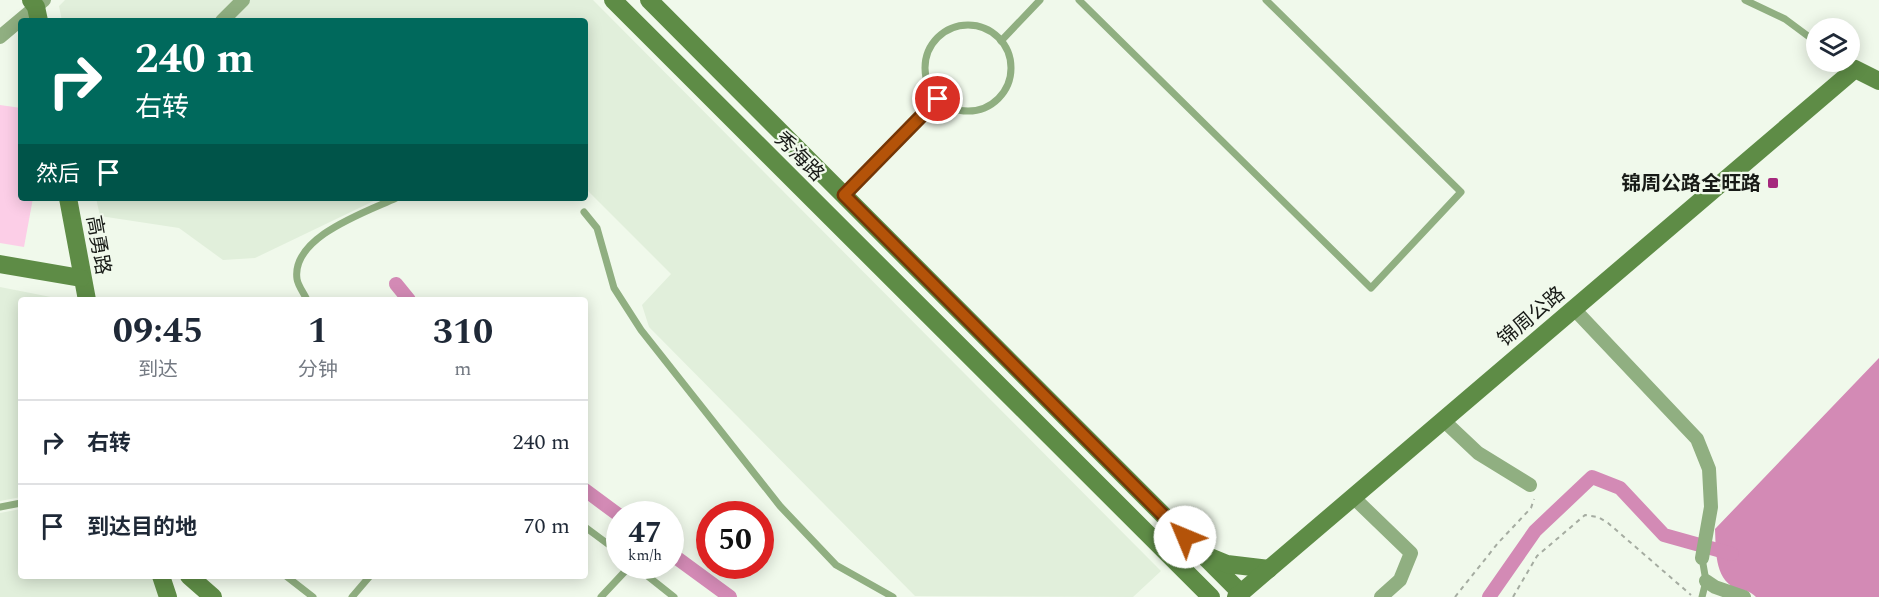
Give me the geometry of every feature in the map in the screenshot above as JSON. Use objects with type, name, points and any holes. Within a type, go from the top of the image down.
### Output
[{"type":"main road","name":"秀海路","points":[[613,0],[1211,597]]},
{"type":"main road","name":"秀海路","points":[[649,0],[1201,553],[1238,595]]},
{"type":"main road","name":"锦周公路","points":[[1238,595],[1574,309],[1852,67],[1879,81]]},
{"type":"main road","name":"高勇路","points":[[68,201],[86,297]]},
{"type":"main road","points":[[0,264],[81,278]]},
{"type":"main road","points":[[1201,553],[1227,564],[1269,569]]},
{"type":"main road","points":[[1189,574],[1195,597]]},
{"type":"main road","points":[[162,579],[168,597]]},
{"type":"main road","points":[[192,579],[213,597]]},
{"type":"street","points":[[225,18],[243,0]]},
{"type":"street","points":[[24,18],[38,7]]},
{"type":"street","points":[[0,37],[18,23]]},
{"type":"street","points":[[868,255],[886,237]]},
{"type":"street","points":[[1574,309],[1696,439],[1709,469],[1712,507],[1702,558]]},
{"type":"street","points":[[1443,420],[1478,453],[1530,485]]},
{"type":"street","points":[[1353,497],[1411,553],[1400,579],[1382,597]]},
{"type":"street","points":[[1706,581],[1715,587],[1744,597]]},
{"type":"lane","points":[[1002,41],[1040,0]]},
{"type":"lane","points":[[1079,0],[1371,288],[1461,192],[1266,0]]},
{"type":"lane","points":[[1744,0],[1785,20],[1806,35]]},
{"type":"lane","points":[[963,25],[978,26],[991,32],[1002,41],[1011,68],[1008,82],[1001,94],[990,104],[977,110],[963,110],[950,107],[938,99],[925,75],[925,60],[938,36],[950,28],[963,25]]},
{"type":"lane","points":[[844,195],[938,99]]},
{"type":"lane","points":[[306,297],[297,280],[297,266],[318,235],[390,201]]},
{"type":"lane","points":[[584,212],[597,228],[614,288],[641,330],[773,497],[837,565],[893,597]]},
{"type":"lane","points":[[0,507],[18,503]]},
{"type":"lane","points":[[588,529],[606,543]]},
{"type":"lane","points":[[1702,558],[1706,581],[1702,597]]},
{"type":"lane","points":[[290,579],[313,597]]},
{"type":"lane","points":[[352,597],[367,579]]},
{"type":"lane","points":[[601,597],[618,579]]},
{"type":"lane","points":[[651,579],[674,597]]},
{"type":"path","points":[[1455,597],[1498,543],[1532,508],[1535,496],[1530,485]]},
{"type":"path","points":[[1513,597],[1537,556],[1585,516],[1598,518],[1608,523],[1693,597]]},
{"type":"shaded area","points":[[65,0],[593,0],[1161,571],[1133,597],[915,596],[649,327],[642,305],[671,274],[588,191],[588,18],[61,18],[59,6]]},
{"type":"shaded area","points":[[0,105],[18,108],[18,201],[32,201],[24,247],[0,243]]},
{"type":"shaded area","points":[[97,201],[374,201],[255,258],[223,260],[179,228],[100,216]]},
{"type":"shaded area","points":[[0,287],[51,297],[18,297],[18,498],[0,501]]},
{"type":"shaded area","points":[[1879,358],[1879,597],[1756,597],[1749,592],[1735,588],[1723,577],[1720,570],[1716,553],[1715,529]]},
{"type":"shaded area","points":[[18,510],[18,579],[154,579],[159,597],[0,597],[0,513]]},
{"type":"waterway","points":[[396,284],[407,297]]},
{"type":"waterway","points":[[1489,597],[1535,531],[1592,477],[1620,488],[1664,535],[1732,554]]},
{"type":"waterway","points":[[588,492],[606,506]]},
{"type":"waterway","points":[[684,563],[730,597]]},
{"type":"place","name":"锦周公路全旺路","points":[[1773,183]]},
{"type":"route","points":[[938,99],[844,195],[1185,537]]}]
